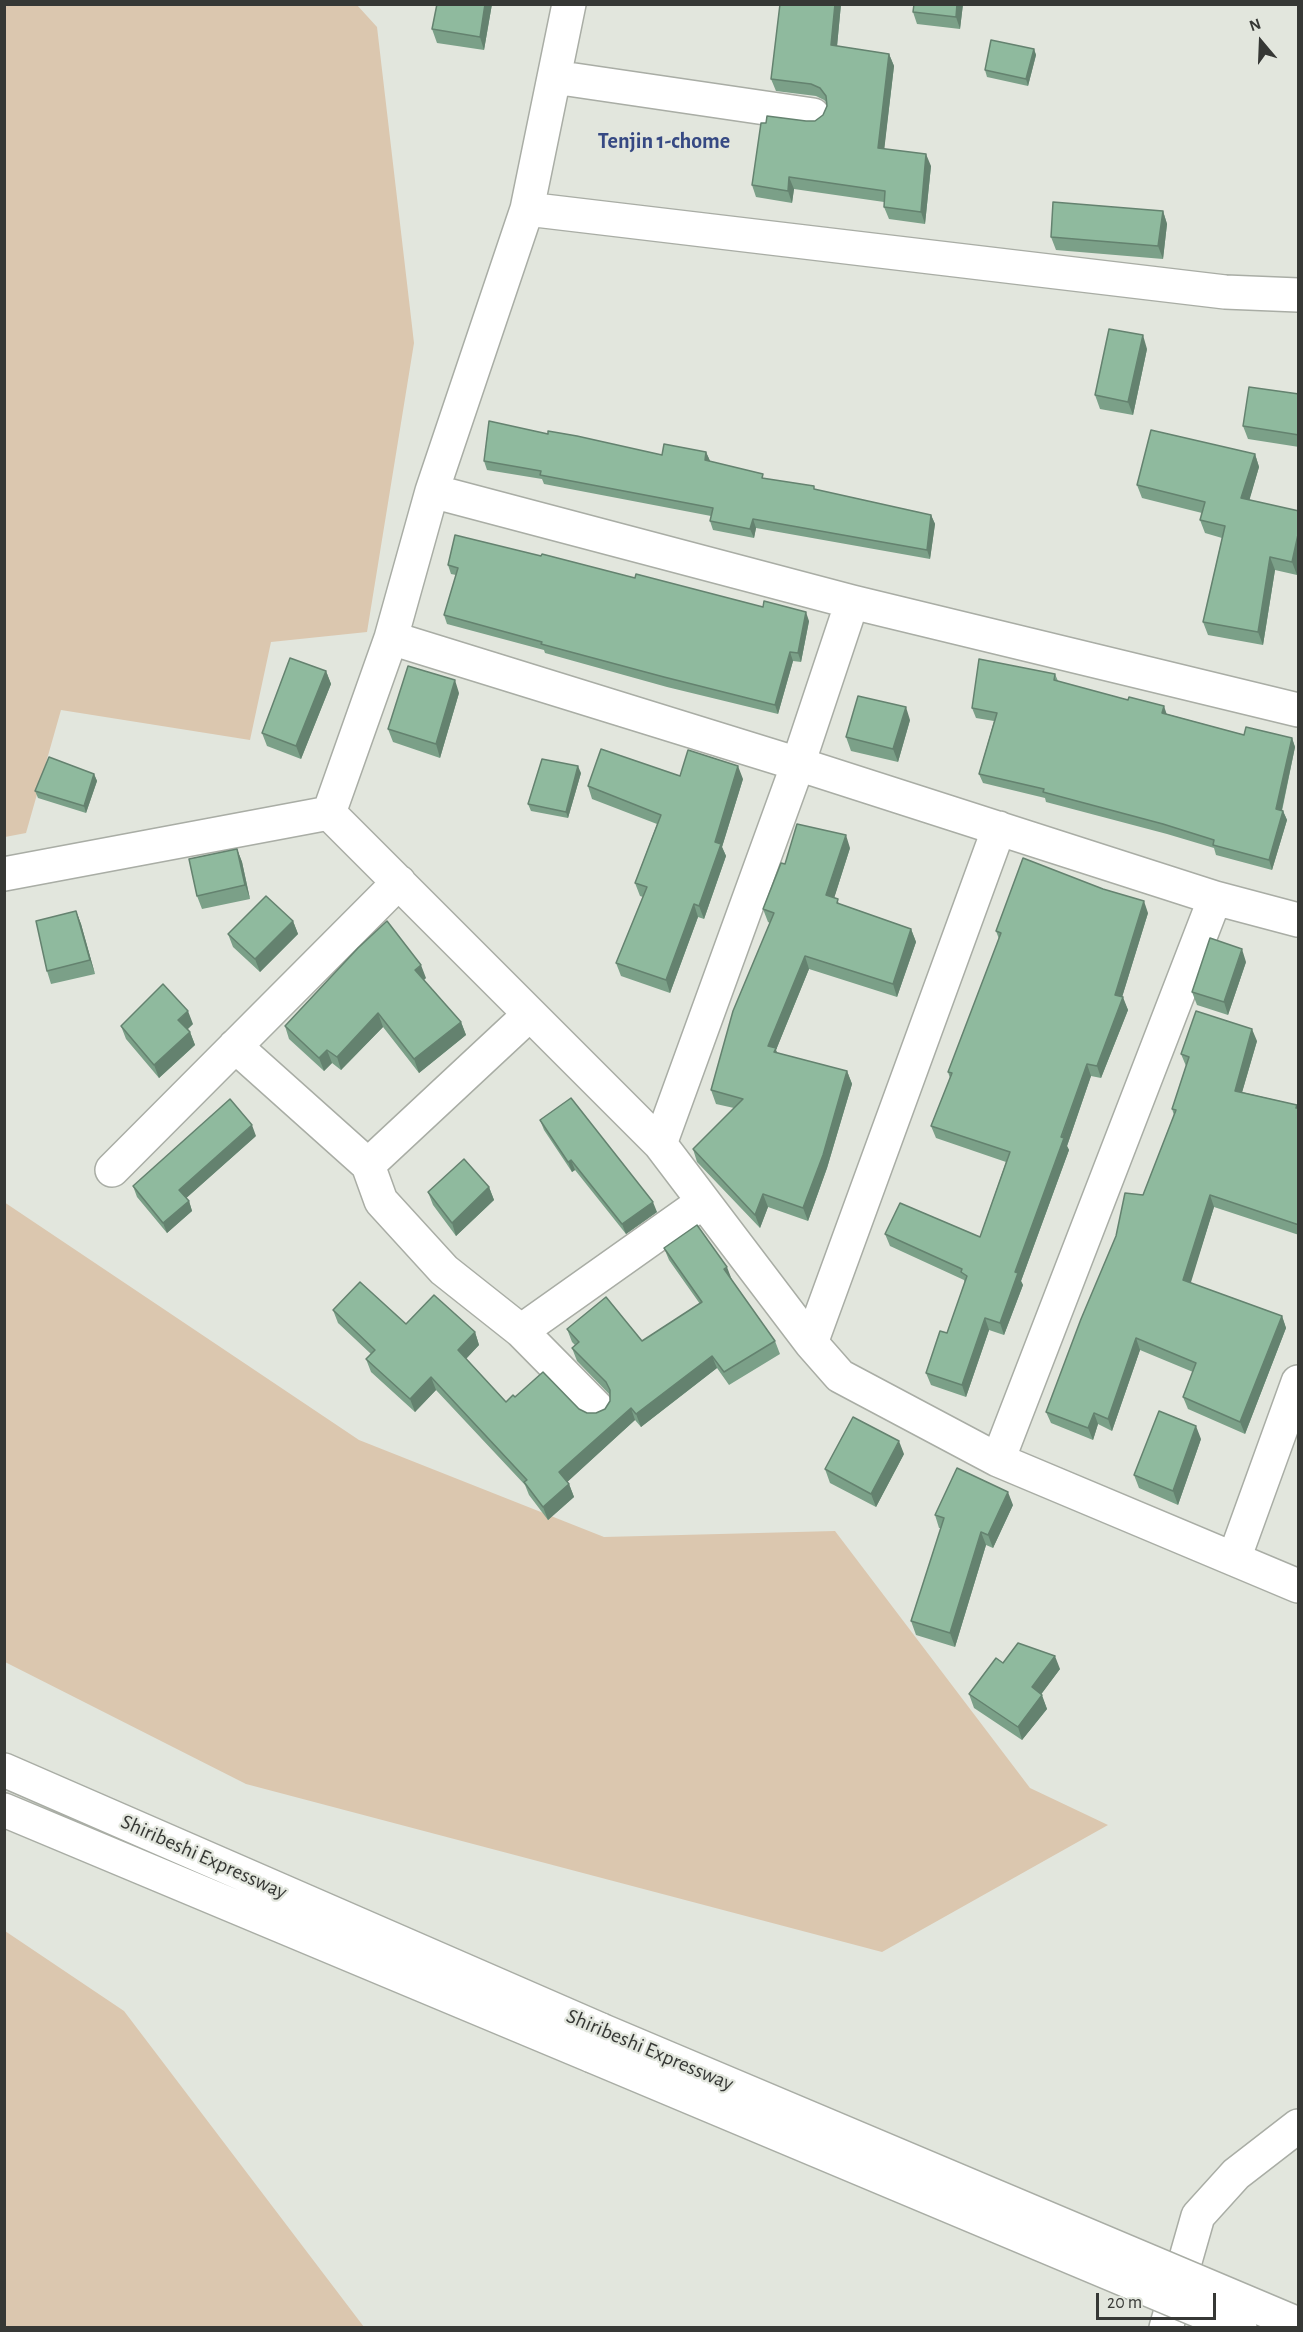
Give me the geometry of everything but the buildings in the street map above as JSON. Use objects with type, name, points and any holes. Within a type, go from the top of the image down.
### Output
[{"type":"main road","points":[[329,813],[391,638],[432,491],[527,209],[569,4]]},
{"type":"main road","points":[[554,77],[813,115]]},
{"type":"main road","points":[[527,209],[1225,292],[1299,295]]},
{"type":"main road","points":[[432,491],[852,602],[1299,710]]},
{"type":"main road","points":[[660,1144],[798,764],[852,602]]},
{"type":"main road","points":[[391,638],[798,764],[1215,898],[1299,920]]},
{"type":"main road","points":[[4,874],[329,813]]},
{"type":"main road","points":[[329,813],[660,1144],[811,1343],[840,1376],[998,1460],[1299,1586]]},
{"type":"main road","points":[[811,1343],[999,828]]},
{"type":"main road","points":[[112,1170],[399,882]]},
{"type":"main road","points":[[998,1460],[1215,898]]},
{"type":"main road","points":[[368,1165],[530,1014]]},
{"type":"main road","points":[[235,1047],[368,1165],[381,1201],[444,1270],[521,1330],[597,1408]]},
{"type":"main road","points":[[521,1330],[703,1202]]},
{"type":"main road","points":[[1234,1559],[1299,1382]]},
{"type":"main road","name":"Shiribeshi Expressway","points":[[4,1770],[597,2043],[1240,2328]]},
{"type":"main road","name":"Shiribeshi Expressway","points":[[4,1810],[597,2043],[1299,2324]]},
{"type":"main road","points":[[1166,2328],[1198,2216],[1236,2174],[1299,2126]]},
{"type":"shaded area","points":[[5,5],[357,5],[377,27],[414,343],[367,632],[271,642],[250,740],[61,710],[26,833],[5,837]]},
{"type":"shaded area","points":[[4,1202],[359,1440],[604,1537],[835,1531],[1030,1788],[1108,1825],[882,1952],[246,1784],[5,1662]]},
{"type":"shaded area","points":[[5,1931],[124,2011],[364,2327],[5,2327]]},
{"type":"district","name":"Tenjin 1-chome","points":[[664,141]]}]
